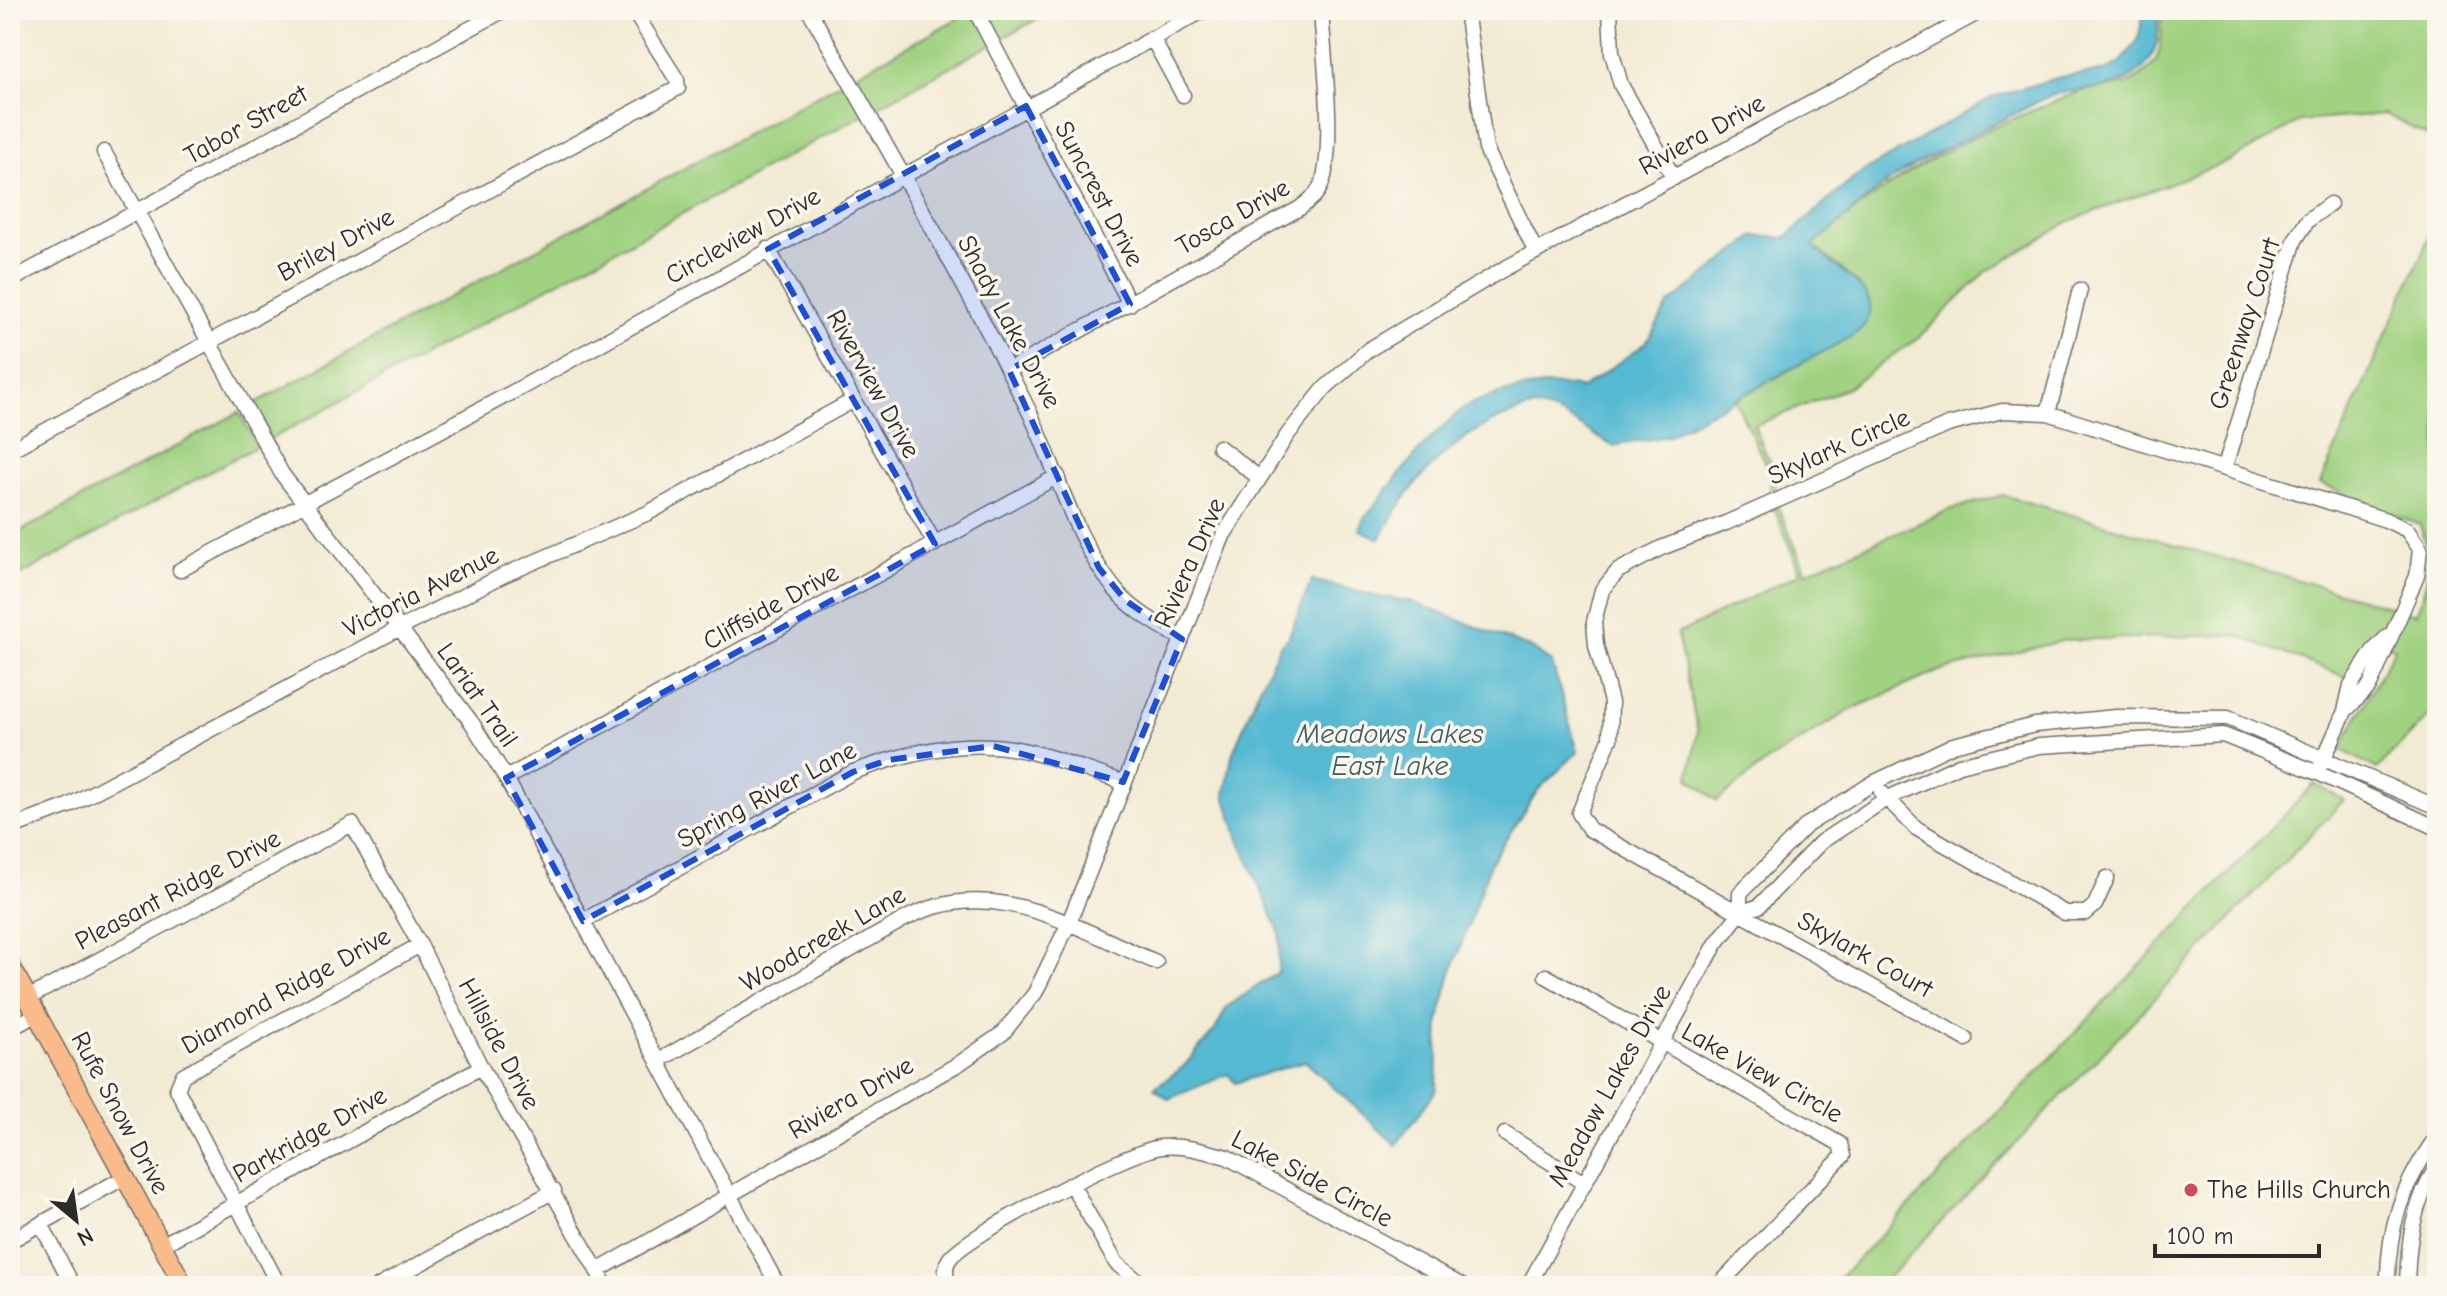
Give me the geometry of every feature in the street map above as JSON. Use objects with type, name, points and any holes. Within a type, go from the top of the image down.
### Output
[{"type":"main road","name":"Rufe Snow Drive","points":[[10,965],[184,1286]]},
{"type":"street","name":"Tabor Street","points":[[10,281],[504,10]]},
{"type":"street","name":"Briley Drive","points":[[10,450],[678,88],[677,80],[633,10]]},
{"type":"street","name":"Shady Lake Drive","points":[[809,10],[904,176],[1009,370],[1058,476],[1082,537],[1115,590],[1182,639]]},
{"type":"street","name":"Suncrest Drive","points":[[975,10],[1130,304]]},
{"type":"street","name":"Circleview Drive","points":[[180,570],[524,386],[1204,10]]},
{"type":"street","name":"Tosca Drive","points":[[1009,370],[1300,208],[1319,190],[1326,172],[1328,135],[1321,10]]},
{"type":"street","points":[[1466,10],[1486,149],[1536,252]]},
{"type":"street","points":[[1610,10],[1612,53],[1621,85],[1674,178]]},
{"type":"street","name":"Riviera Drive","points":[[597,1271],[960,1063],[1003,1033],[1035,993],[1068,925],[1223,536],[1258,477],[1325,388],[1368,350],[1536,252],[1674,178],[1950,17],[1983,10]]},
{"type":"street","points":[[1152,38],[1183,95]]},
{"type":"street","name":"Lariat Trail","points":[[104,152],[282,474],[472,723],[506,778],[778,1286]]},
{"type":"street","name":"Greenway Court","points":[[2224,469],[2295,240],[2308,220],[2330,204]]},
{"type":"street","name":"Riverview Drive","points":[[768,249],[935,544]]},
{"type":"street","points":[[2048,413],[2080,290]]},
{"type":"street","name":"Victoria Avenue","points":[[10,828],[68,806],[504,575],[648,513],[854,400]]},
{"type":"street","name":"Skylark Circle","points":[[1740,913],[1589,829],[1581,820],[1579,813],[1603,760],[1613,722],[1596,645],[1596,611],[1602,590],[1618,571],[1661,548],[1948,425],[2002,411],[2048,413],[2386,520],[2407,530],[2415,539],[2422,560],[2391,633],[2373,651],[2351,685],[2345,711],[2318,773]]},
{"type":"street","points":[[1219,447],[1258,477]]},
{"type":"street","name":"Cliffside Drive","points":[[506,778],[1058,476]]},
{"type":"street","name":"Meadow Lakes Drive","points":[[1740,913],[1740,893],[1807,825],[1873,783],[1953,745],[2035,725],[2116,717],[2228,718],[2437,807]]},
{"type":"street","name":"Meadow Lakes Drive","points":[[1528,1286],[1716,944],[1740,913],[1759,906],[1821,842],[1886,799],[1959,765],[1996,754],[2039,746],[2223,735],[2318,773],[2437,828]]},
{"type":"street","name":"Spring River Lane","points":[[583,921],[853,772],[899,757],[951,747],[993,746],[1031,753],[1123,782]]},
{"type":"street","points":[[1873,783],[1916,828],[2065,913],[2086,913],[2095,905],[2107,878]]},
{"type":"street","name":"Hillside Drive","points":[[352,824],[420,945],[481,1067],[606,1286]]},
{"type":"street","name":"Pleasant Ridge Drive","points":[[10,1029],[33,1006],[352,824]]},
{"type":"street","name":"Woodcreek Lane","points":[[658,1061],[927,907],[984,899],[1012,902],[1156,962]]},
{"type":"street","name":"Skylark Court","points":[[1740,913],[1966,1039]]},
{"type":"street","name":"Diamond Ridge Drive","points":[[236,1203],[177,1089],[177,1083],[183,1075],[223,1052],[420,945]]},
{"type":"street","points":[[1546,976],[1660,1044]]},
{"type":"street","name":"Lake View Circle","points":[[1660,1044],[1835,1139],[1843,1152],[1718,1286]]},
{"type":"street","name":"Parkridge Drive","points":[[162,1245],[481,1067]]},
{"type":"street","points":[[1505,1134],[1584,1183]]},
{"type":"street","points":[[2388,1286],[2392,1221],[2413,1170],[2437,1136]]},
{"type":"street","name":"Lake Side Circle","points":[[949,1286],[946,1265],[953,1255],[1072,1185],[1136,1153],[1160,1147],[1191,1147],[1249,1168],[1462,1286]]},
{"type":"street","points":[[2407,1286],[2413,1222],[2437,1169]]},
{"type":"street","points":[[10,1241],[125,1177]]},
{"type":"street","points":[[1072,1185],[1116,1263],[1144,1286]]},
{"type":"street","points":[[379,1286],[554,1191]]},
{"type":"street","points":[[236,1203],[279,1286]]},
{"type":"street","points":[[41,1224],[73,1286]]},
{"type":"highlighted area","points":[[1026,106],[1130,304],[1009,370],[1099,568],[1126,601],[1182,639],[1123,782],[993,746],[888,760],[853,772],[583,921],[506,778],[935,544],[768,249]]},
{"type":"green space","points":[[973,10],[1054,10],[271,439],[254,404]]},
{"type":"green space","points":[[2162,10],[2437,10],[2437,141],[2385,114],[2301,121],[2229,161],[2070,221],[1986,272],[1918,338],[1847,388],[1754,426],[1773,470],[1779,509],[1806,572],[1952,509],[2003,495],[2416,614],[2427,570],[2420,525],[2320,484],[2437,219],[2437,708],[2377,769],[2340,749],[2395,648],[2376,641],[2349,678],[2235,635],[2066,640],[1939,671],[1852,709],[1769,760],[1717,801],[1689,778],[1698,732],[1677,634],[1800,573],[1769,495],[1772,478],[1735,400],[1854,335],[1847,273],[1813,246],[1894,182],[1953,148],[2014,118],[2076,93],[2121,85],[2140,77],[2158,56]]},
{"type":"green space","points":[[239,412],[257,446],[10,581],[10,537]]},
{"type":"green space","points":[[2314,784],[2344,800],[1880,1286],[1832,1286]]},
{"type":"water","points":[[2144,10],[2159,10],[2157,43],[2146,65],[2129,79],[2050,96],[1931,156],[1876,191],[1813,246],[1848,275],[1867,297],[1871,309],[1867,322],[1854,335],[1667,436],[1613,446],[1565,417],[1545,409],[1529,408],[1512,414],[1470,435],[1434,464],[1404,499],[1380,539],[1360,530],[1362,522],[1409,463],[1461,410],[1485,398],[1520,389],[1555,385],[1581,389],[1646,343],[1669,304],[1755,236],[1785,238],[1859,174],[1993,97],[2060,77],[2106,71],[2122,61],[2138,40]]},
{"type":"water","name":"Meadows Lakes East Lake","points":[[1312,580],[1379,597],[1410,601],[1533,649],[1552,663],[1578,752],[1538,790],[1491,862],[1451,973],[1439,1020],[1437,1089],[1396,1145],[1305,1061],[1235,1083],[1228,1074],[1168,1099],[1154,1088],[1183,1067],[1215,1030],[1227,1007],[1278,972],[1280,934],[1239,839],[1225,796],[1232,755],[1261,684],[1280,646],[1289,636]]},
{"type":"place","name":"The Hills Church","points":[[2191,1190]]}]
